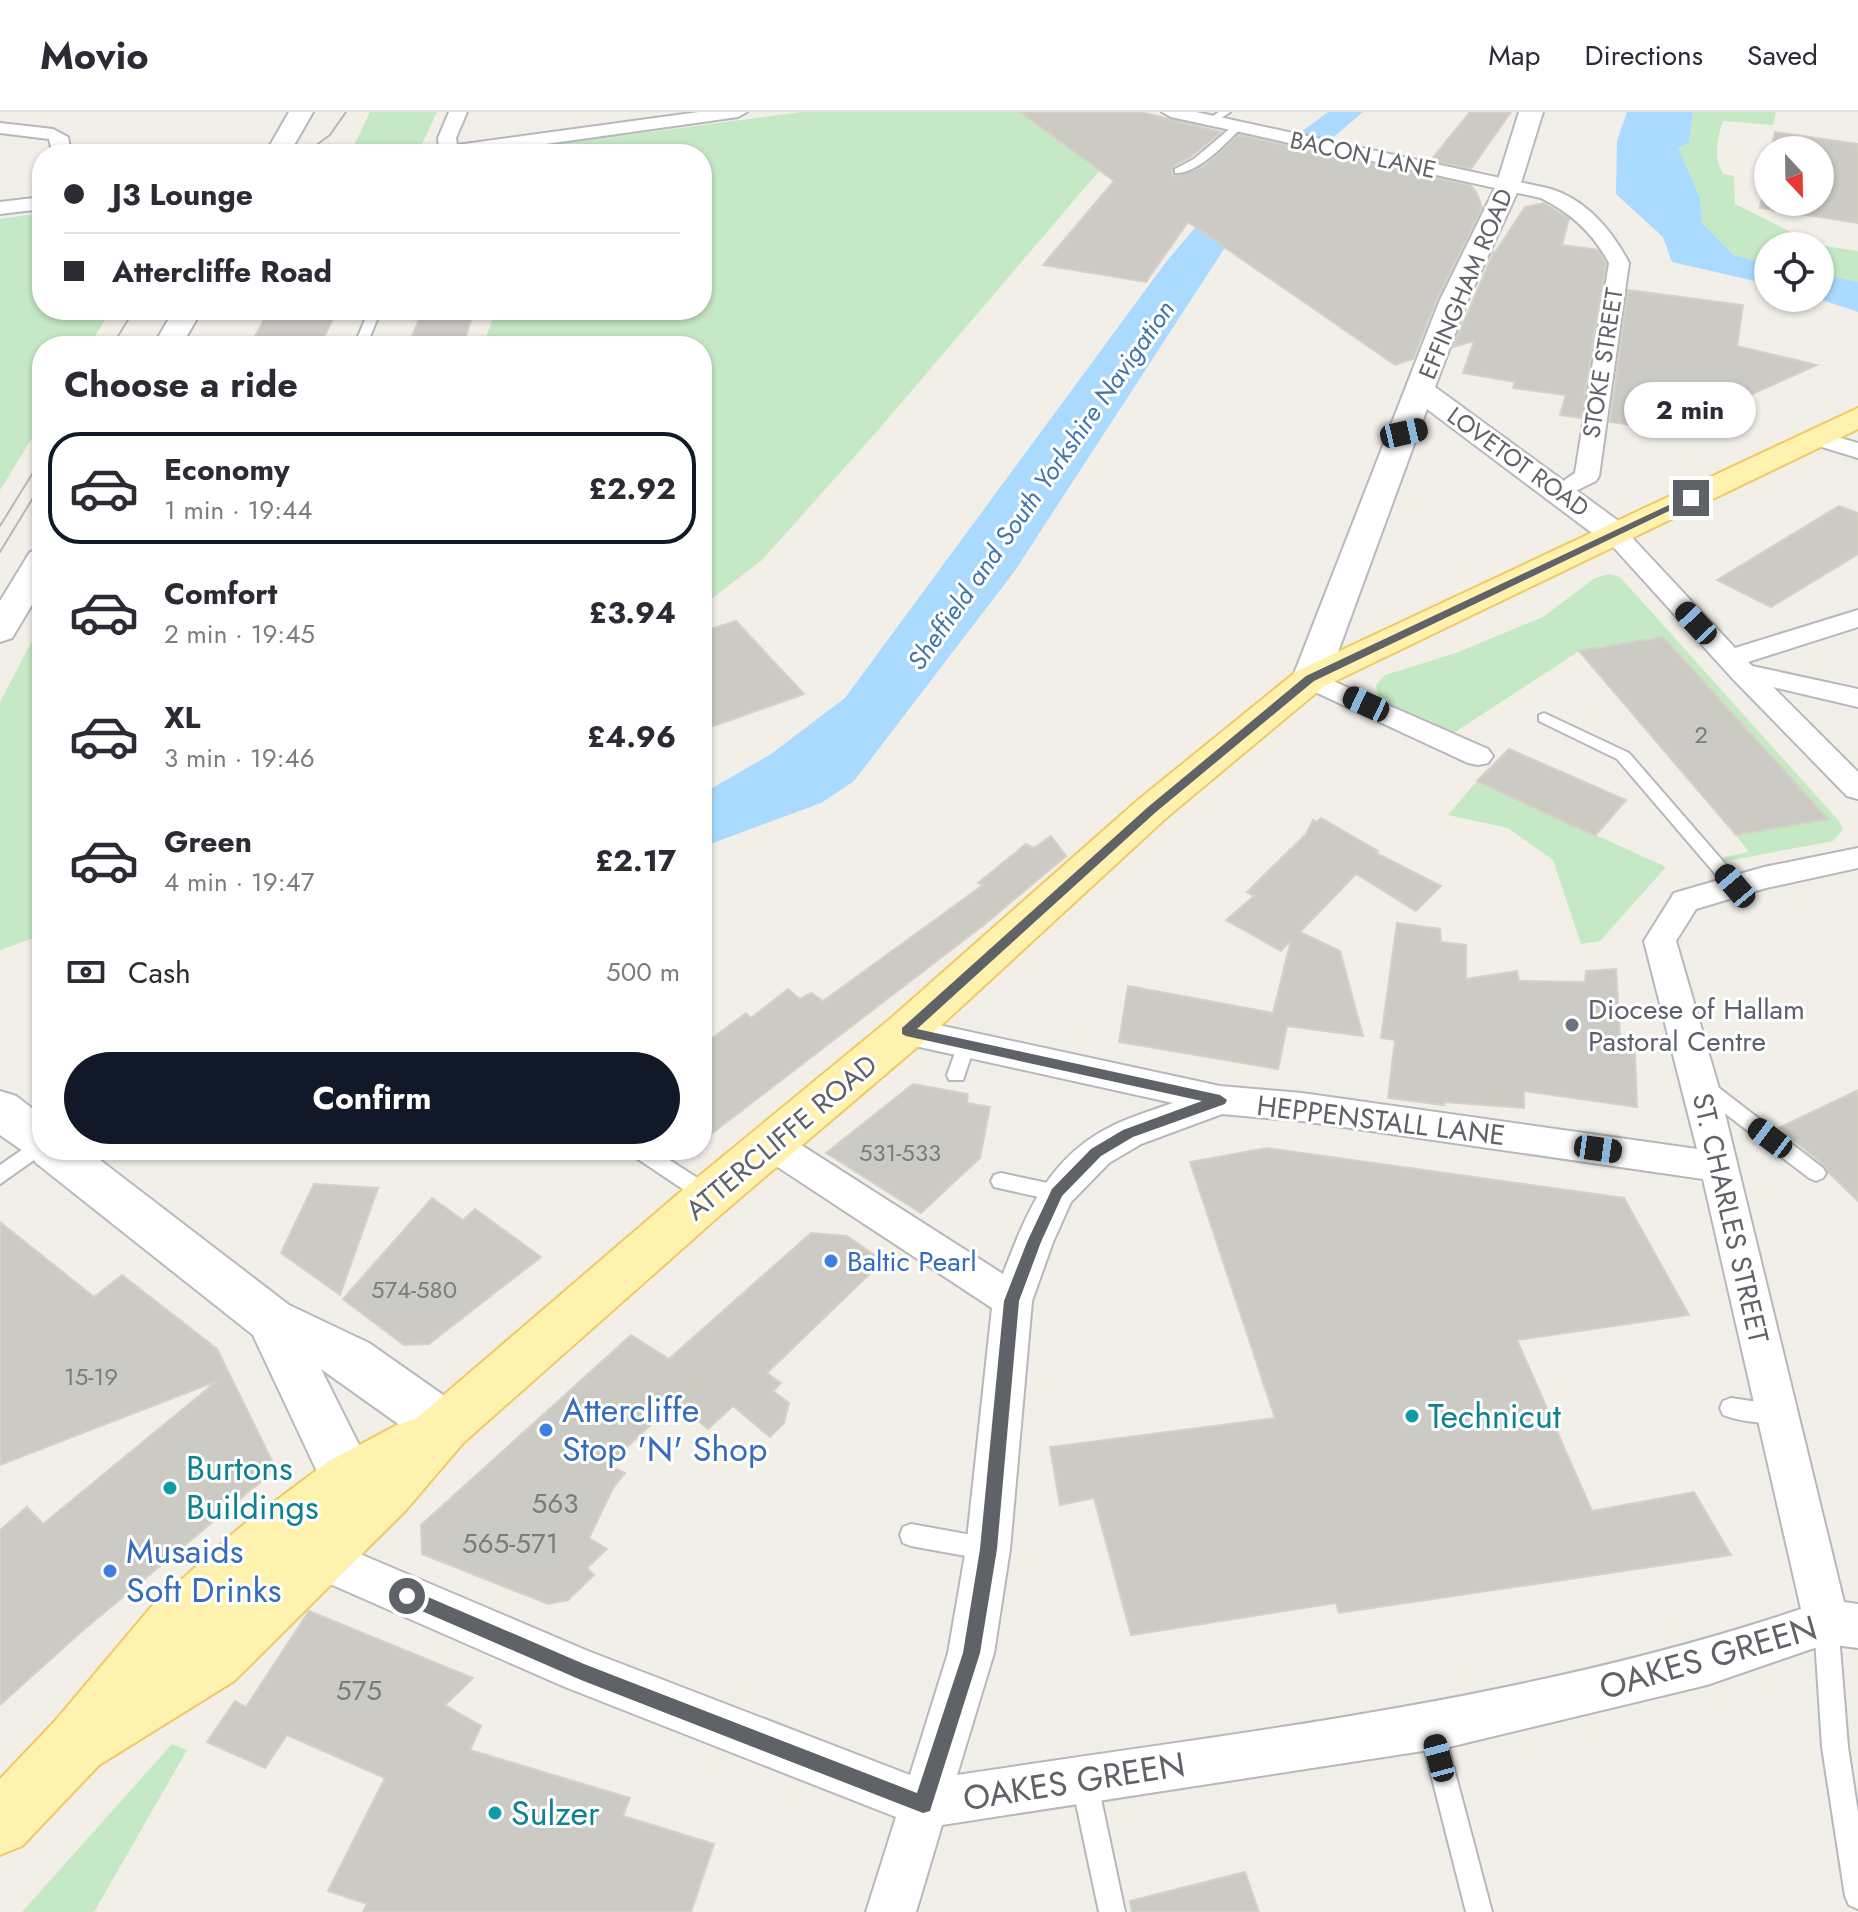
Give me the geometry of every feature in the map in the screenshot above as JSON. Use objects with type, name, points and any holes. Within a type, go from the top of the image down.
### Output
[{"type":"main road","points":[[283,144],[301,112]]},
{"type":"main road","name":"EFFINGHAM ROAD","points":[[1310,679],[1453,302],[1508,186],[1531,112]]},
{"type":"main road","name":"LOVETOT ROAD","points":[[1420,390],[1616,535]]},
{"type":"main road","name":"ATTERCLIFFE ROAD","points":[[0,1824],[77,1743],[173,1626],[285,1524],[367,1486],[444,1426],[709,1196],[906,1031],[1152,809],[1310,679],[1858,417]]},
{"type":"main road","points":[[1404,433],[1442,425],[1467,425]]},
{"type":"main road","points":[[0,631],[32,576]]},
{"type":"main road","points":[[65,1160],[271,1320],[351,1359],[444,1426]]},
{"type":"main road","points":[[271,1320],[367,1486]]},
{"type":"main road","name":"ATTERCLIFFE ROAD","points":[[77,1743],[213,1660],[320,1558],[367,1486]]},
{"type":"street","points":[[44,132],[62,112]]},
{"type":"street","points":[[445,144],[458,112]]},
{"type":"street","points":[[513,144],[623,120],[738,112]]},
{"type":"street","name":"BACON LANE","points":[[1171,112],[1218,117],[1236,128],[1508,186]]},
{"type":"street","points":[[0,128],[44,132],[59,137],[60,144]]},
{"type":"street","name":"STOKE STREET","points":[[1508,186],[1547,194],[1571,204],[1612,249],[1619,263],[1587,476],[1559,492]]},
{"type":"street","points":[[0,208],[32,204]]},
{"type":"street","points":[[1817,438],[1858,451]]},
{"type":"street","points":[[1616,535],[1736,666],[1858,789]]},
{"type":"street","points":[[1736,666],[1858,618]]},
{"type":"street","points":[[1736,666],[1858,698]]},
{"type":"street","points":[[1310,679],[1478,756]]},
{"type":"street","name":"ST. CHARLES STREET","points":[[1842,1624],[1777,1413],[1700,1085],[1660,941],[1685,901],[1735,886],[1858,858]]},
{"type":"street","name":"HEPPENSTALL LANE","points":[[906,1031],[961,1060],[1220,1100],[1302,1107],[1717,1166]]},
{"type":"street","points":[[891,1912],[971,1653],[988,1549],[1012,1301],[1034,1242],[1057,1193],[1096,1153],[1128,1134],[1220,1100]]},
{"type":"street","points":[[771,1144],[1012,1301]]},
{"type":"street","name":"OAKES GREEN","points":[[320,1558],[581,1671],[923,1804],[1431,1727],[1707,1663],[1842,1624]]},
{"type":"lane","points":[[1179,171],[1197,161],[1236,128]]},
{"type":"lane","points":[[1544,718],[1623,756],[1735,886]]},
{"type":"lane","points":[[1700,1085],[1816,1173]]},
{"type":"lane","points":[[0,1176],[31,1134]]},
{"type":"lane","points":[[654,1160],[709,1196]]},
{"type":"lane","points":[[1001,1181],[1057,1193]]},
{"type":"lane","points":[[1731,1408],[1777,1413]]},
{"type":"lane","points":[[911,1535],[988,1549]]},
{"type":"lane","points":[[1842,1624],[1835,1747],[1858,1896]]},
{"type":"lane","points":[[1431,1727],[1479,1912]]},
{"type":"lane","points":[[1084,1780],[1112,1912]]},
{"type":"green space","points":[[370,112],[437,112],[422,144],[355,144]]},
{"type":"green space","points":[[802,112],[1019,112],[1099,171],[879,429],[762,560],[712,598],[712,336],[486,336],[493,320],[712,320],[712,144],[559,144]]},
{"type":"green space","points":[[1693,112],[1776,112],[1773,125],[1723,121],[1717,154],[1723,174],[1734,176],[1735,204],[1791,232],[1754,232],[1754,260],[1733,255],[1702,223],[1700,198],[1678,148],[1689,143]]},
{"type":"green space","points":[[32,214],[32,320],[105,320],[95,336],[32,336],[32,438],[0,490],[0,219]]},
{"type":"green space","points":[[1834,247],[1858,251],[1858,283],[1834,277]]},
{"type":"green space","points":[[1608,574],[1620,577],[1839,821],[1843,830],[1833,841],[1721,862],[1718,858],[1749,852],[1736,835],[1828,818],[1663,637],[1579,651],[1452,734],[1379,699],[1376,685],[1385,675],[1456,653],[1543,617],[1595,578]]},
{"type":"green space","points":[[32,641],[32,939],[0,950],[0,702]]},
{"type":"green space","points":[[1477,781],[1666,867],[1600,941],[1581,944],[1553,860],[1508,828],[1448,815]]},
{"type":"green space","points":[[172,1744],[187,1750],[94,1912],[22,1912]]},
{"type":"water","name":"Sheffield and South Yorkshire Navigation","points":[[1328,112],[1363,112],[1252,206],[1014,572],[854,781],[821,803],[712,843],[712,788],[771,754],[845,698],[1166,262],[1233,183]]},
{"type":"water","points":[[1627,112],[1693,112],[1689,143],[1678,148],[1700,198],[1702,223],[1733,255],[1754,260],[1754,281],[1672,262],[1663,237],[1616,194],[1617,141]]},
{"type":"water","points":[[1834,277],[1858,282],[1858,312],[1834,304]]},
{"type":"pier","points":[[11,1056],[32,1072],[32,1109],[0,1119],[0,1060]]},
{"type":"building","points":[[1020,112],[1141,112],[1221,132],[1192,156],[1174,166],[1172,173],[1175,176],[1204,166],[1238,135],[1470,185],[1477,193],[1482,208],[1436,301],[1413,359],[1395,365],[1188,222],[1146,282],[1043,265],[1114,181]]},
{"type":"building","points":[[1470,112],[1511,112],[1471,169],[1431,160]]},
{"type":"building","points":[[1775,132],[1803,136],[1774,136]]},
{"type":"building","points":[[1834,141],[1858,144],[1858,223],[1812,216],[1834,216]]},
{"type":"building","points":[[1544,203],[1569,219],[1562,245],[1598,250],[1606,264],[1581,418],[1560,415],[1566,395],[1513,388],[1515,382],[1463,373],[1474,341],[1453,347],[1494,251],[1494,254],[1525,207]]},
{"type":"building","points":[[1628,290],[1743,305],[1737,346],[1817,365],[1670,431],[1610,422]]},
{"type":"building","points":[[264,320],[332,320],[325,336],[255,336]]},
{"type":"building","points":[[419,320],[471,320],[466,336],[412,336]]},
{"type":"building","points":[[1839,506],[1858,513],[1858,554],[1771,607],[1717,580]]},
{"type":"building","points":[[736,621],[804,694],[712,726],[712,629]]},
{"type":"building","points":[[1663,637],[1828,819],[1736,835],[1579,651]]},
{"type":"building","points":[[1509,749],[1626,800],[1595,836],[1477,781]]},
{"type":"building","points":[[1321,818],[1378,851],[1376,853],[1441,886],[1416,911],[1356,874],[1300,932],[1340,951],[1363,1036],[1287,1026],[1278,1069],[1119,1042],[1128,986],[1273,1013],[1291,940],[1281,951],[1226,920],[1254,896],[1247,892],[1306,834],[1313,820],[1317,822]]},
{"type":"building","points":[[1051,836],[1066,856],[985,924],[712,1133],[712,1038],[746,1013],[751,1018],[788,989],[800,999],[811,993],[823,1001],[983,885],[978,883],[1026,844],[1034,848]]},
{"type":"building","points":[[1397,923],[1440,929],[1441,942],[1466,945],[1466,979],[1517,971],[1519,981],[1585,982],[1586,971],[1616,969],[1621,1051],[1635,1052],[1637,1107],[1524,1091],[1524,1108],[1444,1102],[1444,1105],[1388,1098],[1395,1040],[1381,1038]]},
{"type":"building","points":[[913,1084],[968,1094],[967,1103],[990,1107],[980,1158],[921,1213],[826,1153]]},
{"type":"building","points":[[1858,1090],[1858,1201],[1825,1166],[1779,1128]]},
{"type":"building","name":"Technicut","points":[[1267,1148],[1624,1198],[1689,1315],[1517,1340],[1592,1511],[1694,1492],[1731,1555],[1339,1613],[1336,1603],[1131,1635],[1094,1498],[1060,1505],[1050,1447],[1275,1418],[1190,1162]]},
{"type":"building","points":[[314,1184],[378,1188],[340,1295],[281,1253]]},
{"type":"building","points":[[432,1198],[463,1220],[475,1209],[541,1257],[429,1344],[404,1345],[343,1299]]},
{"type":"building","points":[[0,1222],[94,1297],[122,1275],[217,1349],[276,1469],[81,1632],[0,1705],[0,1530],[27,1507],[43,1524],[217,1381],[0,1465]]},
{"type":"building","points":[[811,1233],[847,1236],[883,1261],[767,1373],[781,1383],[773,1391],[789,1403],[784,1423],[770,1437],[733,1406],[708,1429],[675,1402],[608,1465],[625,1473],[613,1488],[589,1538],[607,1549],[587,1568],[594,1575],[568,1600],[548,1604],[422,1554],[421,1525],[631,1335],[669,1359]]},
{"type":"building","name":"Sulzer","points":[[309,1611],[473,1678],[445,1705],[481,1726],[470,1750],[630,1798],[623,1816],[714,1844],[691,1912],[363,1912],[367,1904],[328,1891],[385,1778],[287,1735],[265,1768],[207,1742],[235,1701],[246,1707]]},
{"type":"building","points":[[1245,1872],[1259,1912],[1132,1912],[1130,1901]]},
{"type":"tram line","points":[[318,144],[330,135],[346,112]]},
{"type":"tram line","points":[[118,336],[128,320]]},
{"type":"tram line","points":[[0,526],[32,474]]},
{"type":"tram line","points":[[0,552],[32,499]]},
{"type":"place","name":"Diocese of Hallam Pastoral Centre","points":[[1572,1025]]},
{"type":"place","name":"Baltic Pearl","points":[[831,1261]]},
{"type":"place","name":"Technicut","points":[[1412,1416]]},
{"type":"place","name":"Attercliffe Stop 'N' Shop","points":[[546,1430]]},
{"type":"place","name":"Burtons Buildings","points":[[170,1488]]},
{"type":"place","name":"Musaids Soft Drinks","points":[[110,1571]]},
{"type":"place","name":"Sulzer","points":[[495,1813]]},
{"type":"route","points":[[407,1596],[581,1671],[923,1804],[971,1653],[988,1549],[1012,1301],[1034,1242],[1057,1193],[1096,1153],[1128,1134],[1220,1100],[906,1031],[1152,809],[1310,679],[1691,498]]}]
